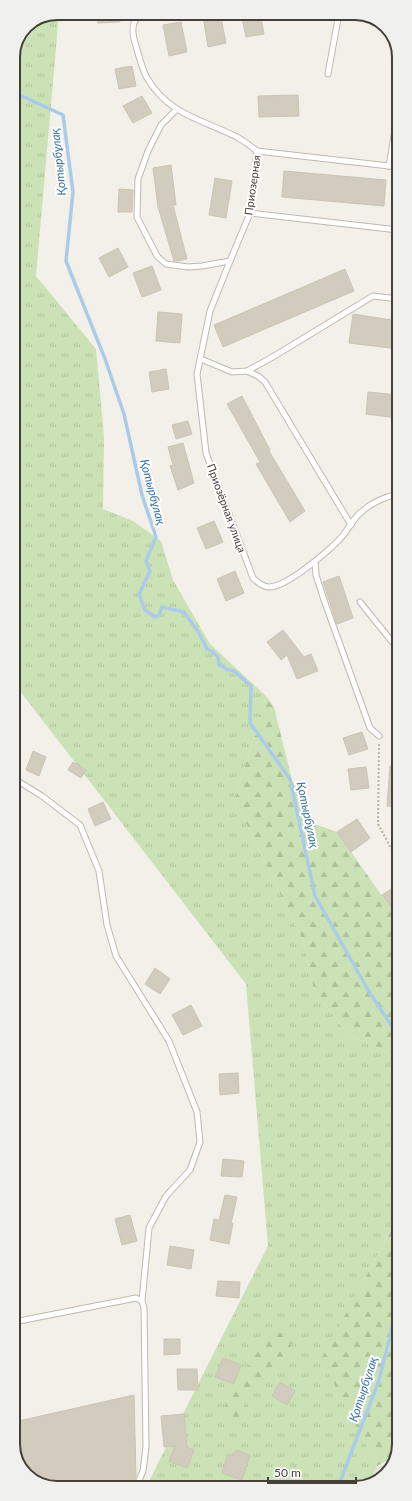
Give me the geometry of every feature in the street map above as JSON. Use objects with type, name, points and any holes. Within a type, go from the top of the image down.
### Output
[{"type":"lane","name":"Приозерная","points":[[136,20],[132,26],[134,40],[146,77],[162,99],[176,110],[238,138],[258,151],[250,213],[230,261]]},
{"type":"lane","points":[[328,74],[339,20]]},
{"type":"lane","points":[[176,110],[161,125],[148,151],[138,179],[137,217],[157,256],[166,264],[188,267],[230,261]]},
{"type":"lane","points":[[258,151],[389,166],[392,148]]},
{"type":"lane","points":[[250,213],[392,229]]},
{"type":"lane","name":"Приозёрная улица","points":[[230,261],[210,311],[197,374],[206,453],[252,578],[258,584],[268,587],[280,585],[315,562],[339,540],[359,514],[375,502],[392,496]]},
{"type":"lane","points":[[201,359],[232,372],[246,371],[271,358],[373,296],[392,298]]},
{"type":"lane","points":[[246,371],[258,376],[265,382],[351,525]]},
{"type":"lane","points":[[315,562],[316,575],[324,600],[370,728],[379,736]]},
{"type":"lane","points":[[360,602],[392,642]]},
{"type":"lane","points":[[20,782],[42,796],[80,825],[98,871],[107,925],[116,956],[169,1041],[197,1112],[200,1142],[190,1170],[166,1196],[149,1228],[142,1301],[144,1308],[146,1447],[143,1471],[139,1481]]},
{"type":"lane","points":[[20,1321],[136,1298],[142,1301]]},
{"type":"path","points":[[379,736],[378,824],[392,850]]},
{"type":"shaded area","points":[[385,1464],[373,1476],[377,1466]]},
{"type":"green space","points":[[58,20],[36,276],[96,349],[104,437],[103,509],[133,521],[161,541],[173,580],[210,644],[266,696],[235,800],[303,941],[314,990],[350,1036],[392,1053],[392,1228],[322,1359],[377,1466],[373,1476],[362,1480],[149,1481],[268,1246],[246,984],[20,691],[20,57],[23,43],[31,31],[37,26],[50,21]]},
{"type":"green space","points":[[266,696],[274,707],[292,780],[315,824],[337,832],[392,910],[392,1053],[350,1036],[314,990],[303,941],[235,800]]},
{"type":"green space","points":[[392,1229],[392,1449],[388,1460],[377,1466],[321,1359]]},
{"type":"green space","points":[[268,1327],[293,1339],[283,1370],[261,1379],[245,1397],[246,1418],[227,1418],[223,1414],[228,1394],[236,1390],[250,1363],[253,1351]]},
{"type":"building","points":[[98,20],[120,20],[120,22],[98,23]]},
{"type":"building","points":[[204,20],[221,20],[226,43],[208,47]]},
{"type":"building","points":[[242,20],[261,20],[264,34],[246,37]]},
{"type":"building","points":[[181,22],[187,52],[169,56],[163,25]]},
{"type":"building","points":[[132,66],[136,86],[119,89],[115,69]]},
{"type":"building","points":[[298,95],[299,116],[259,117],[258,96]]},
{"type":"building","points":[[142,96],[152,113],[133,123],[123,106]]},
{"type":"building","points":[[171,165],[176,205],[173,205],[187,259],[177,261],[174,261],[158,207],[153,168]]},
{"type":"building","points":[[284,171],[386,180],[384,206],[282,197]]},
{"type":"building","points":[[215,178],[232,181],[226,218],[209,215]]},
{"type":"building","points":[[119,189],[133,190],[132,212],[118,212]]},
{"type":"building","points":[[118,248],[128,267],[109,277],[99,258]]},
{"type":"building","points":[[152,266],[161,290],[142,297],[133,273]]},
{"type":"building","points":[[345,269],[354,291],[223,347],[214,325]]},
{"type":"building","points":[[158,312],[182,314],[180,343],[156,341]]},
{"type":"building","points":[[353,314],[392,320],[392,348],[349,343]]},
{"type":"building","points":[[166,369],[169,389],[152,392],[149,372]]},
{"type":"building","points":[[368,392],[392,394],[392,417],[366,414]]},
{"type":"building","points":[[242,396],[270,450],[269,451],[305,511],[290,522],[256,464],[260,462],[227,404]]},
{"type":"building","points":[[188,421],[192,434],[176,439],[172,425]]},
{"type":"building","points":[[183,443],[194,483],[178,490],[170,466],[173,465],[168,447]]},
{"type":"building","points":[[214,521],[223,542],[206,549],[197,528]]},
{"type":"building","points":[[235,571],[244,593],[226,601],[217,579]]},
{"type":"building","points":[[339,576],[353,618],[337,624],[323,582]]},
{"type":"building","points":[[283,630],[304,657],[311,654],[318,671],[297,679],[287,655],[281,660],[267,642]]},
{"type":"building","points":[[362,732],[368,749],[349,755],[343,738]]},
{"type":"building","points":[[33,751],[46,757],[39,776],[26,770]]},
{"type":"building","points":[[73,762],[86,770],[81,778],[68,770]]},
{"type":"building","points":[[390,766],[392,766],[392,806],[387,806]]},
{"type":"building","points":[[366,767],[369,788],[351,790],[348,769]]},
{"type":"building","points":[[103,802],[111,819],[95,826],[88,809]]},
{"type":"building","points":[[357,819],[370,838],[351,852],[337,832]]},
{"type":"building","points":[[392,889],[392,909],[382,895]]},
{"type":"building","points":[[155,968],[170,979],[160,994],[145,984]]},
{"type":"building","points":[[191,1005],[202,1026],[183,1035],[172,1015]]},
{"type":"building","points":[[238,1073],[239,1093],[220,1095],[219,1074]]},
{"type":"building","points":[[223,1159],[244,1161],[242,1177],[221,1176]]},
{"type":"building","points":[[225,1195],[237,1197],[231,1223],[233,1223],[229,1244],[210,1240],[214,1219],[219,1220]]},
{"type":"building","points":[[130,1215],[137,1241],[122,1245],[115,1219]]},
{"type":"building","points":[[170,1246],[194,1250],[191,1269],[167,1265]]},
{"type":"building","points":[[218,1281],[240,1282],[239,1298],[216,1296]]},
{"type":"building","points":[[164,1339],[180,1339],[180,1354],[164,1355]]},
{"type":"building","points":[[223,1358],[241,1365],[234,1384],[215,1377]]},
{"type":"building","points":[[177,1369],[197,1369],[198,1390],[178,1390]]},
{"type":"building","points":[[280,1382],[295,1391],[287,1405],[272,1396]]},
{"type":"building","points":[[134,1395],[136,1476],[134,1481],[55,1481],[37,1475],[29,1468],[22,1456],[20,1444],[20,1421]]},
{"type":"building","points":[[184,1414],[187,1447],[194,1450],[187,1468],[169,1461],[175,1446],[164,1447],[161,1416]]},
{"type":"building","points":[[236,1450],[250,1455],[242,1480],[222,1473],[228,1454],[234,1456]]},
{"type":"waterway","name":"Қотырбұлақ","points":[[20,95],[63,115],[73,192],[66,261],[105,359],[124,414],[142,495],[156,537],[146,561],[150,571],[139,594],[145,610],[155,617],[159,615],[162,607],[184,612],[199,633],[207,649],[218,657],[219,664],[226,669],[234,671],[251,686],[250,723],[290,779],[315,896],[368,990],[392,1026]]},
{"type":"waterway","name":"Қотырбұлақ","points":[[340,1481],[378,1383],[392,1327]]}]
